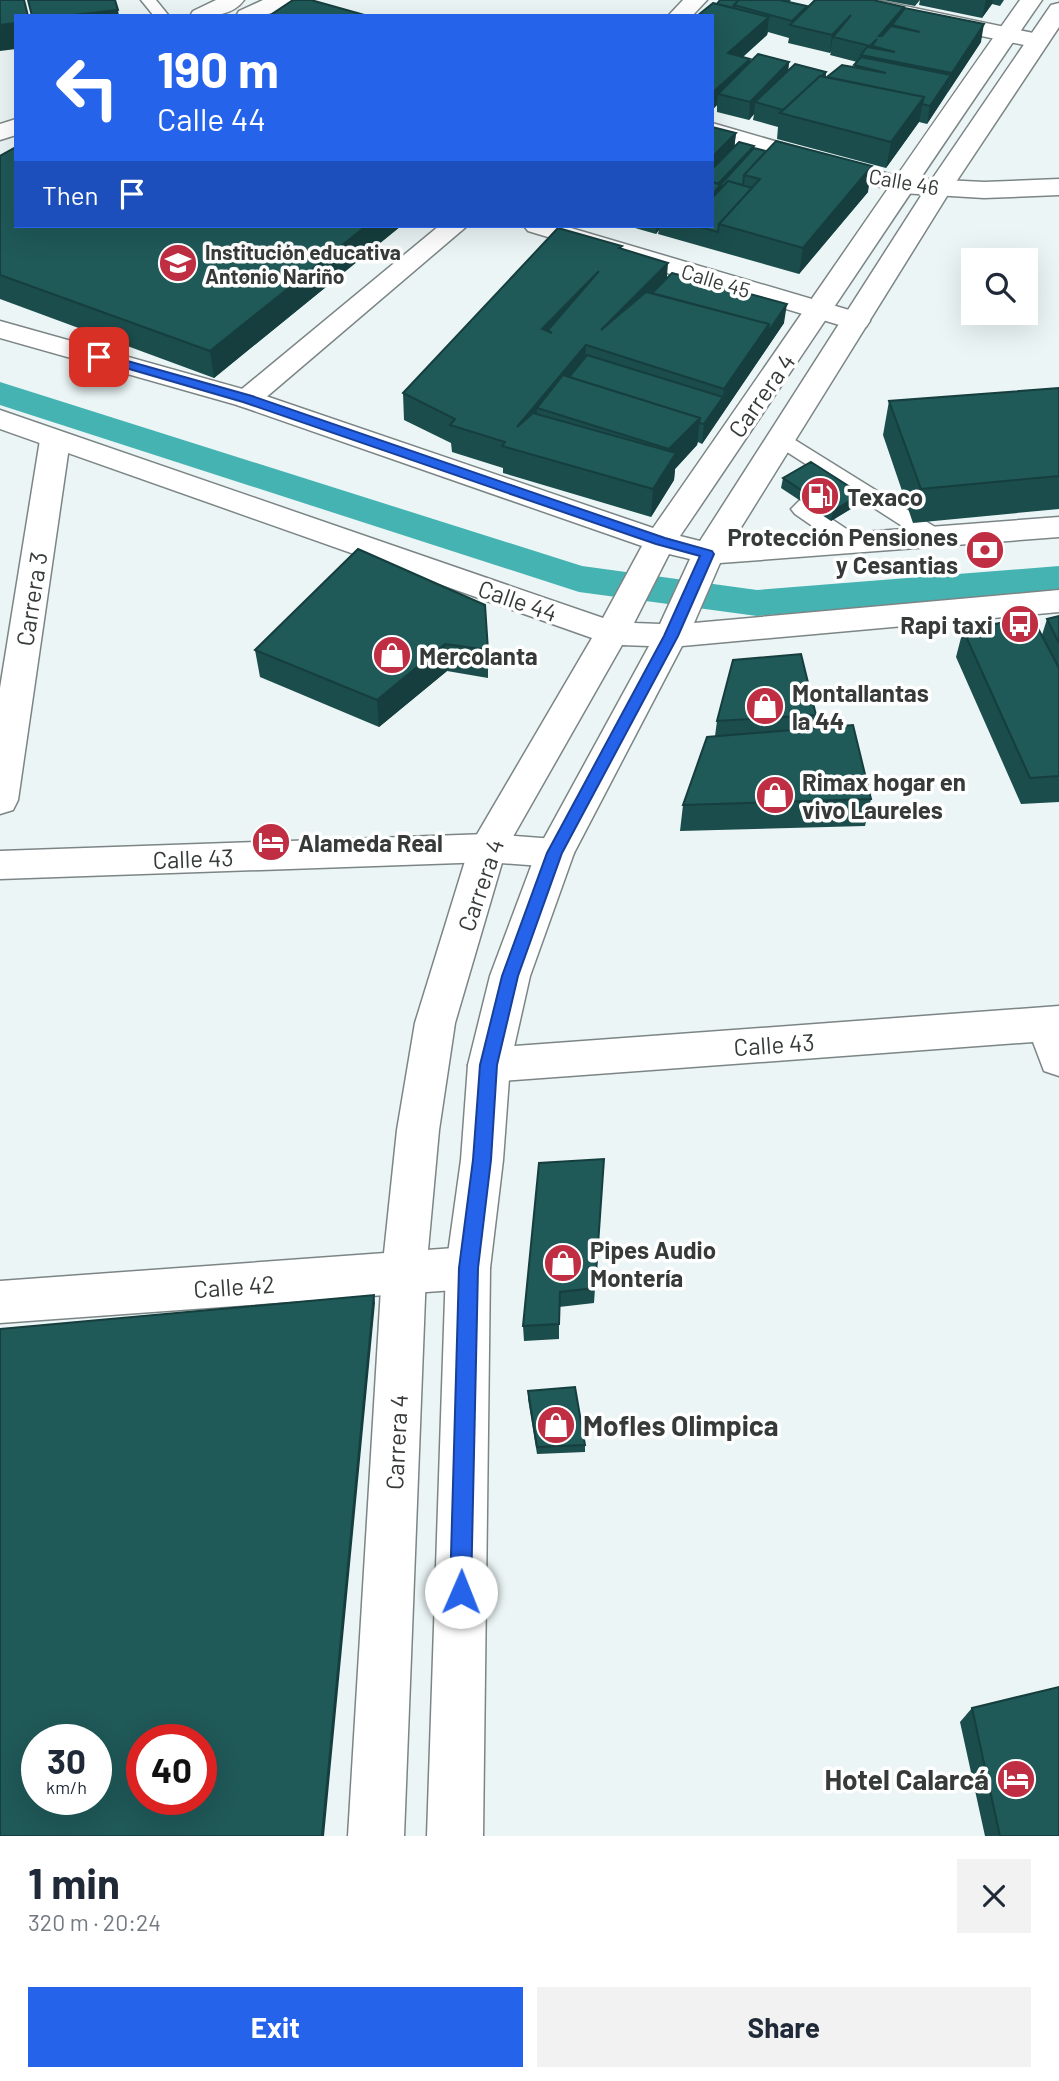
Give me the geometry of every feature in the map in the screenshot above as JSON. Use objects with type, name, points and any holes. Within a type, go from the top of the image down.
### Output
[{"type":"street","points":[[205,14],[233,0]]},
{"type":"street","points":[[681,14],[696,0]]},
{"type":"street","points":[[845,0],[1038,41]]},
{"type":"street","name":"Carrera 4","points":[[376,1836],[404,1272],[418,1130],[435,1023],[488,848],[617,624],[654,552],[819,311],[901,185],[1031,0]]},
{"type":"street","points":[[254,14],[283,6]]},
{"type":"street","points":[[455,1836],[468,1268],[482,1160],[489,1065],[510,976],[555,853],[677,624],[704,562],[933,198],[1059,10]]},
{"type":"street","name":"Calle 46","points":[[714,131],[901,185],[975,210],[1059,205]]},
{"type":"street","name":"Calle 46","points":[[933,198],[984,190],[1059,187]]},
{"type":"street","points":[[247,399],[452,228]]},
{"type":"street","name":"Calle 45","points":[[544,228],[856,321]]},
{"type":"street","points":[[0,329],[247,399],[654,552],[704,562],[852,543],[1059,527]]},
{"type":"street","name":"Calle 44","points":[[0,419],[55,440],[617,624],[677,624],[1059,601]]},
{"type":"street","name":"Carrera 3","points":[[0,800],[55,440]]},
{"type":"street","name":"Calle 43","points":[[0,865],[488,848],[555,853]]},
{"type":"street","name":"Calle 43","points":[[489,1065],[1055,1035]]},
{"type":"street","name":"Calle 42","points":[[0,1303],[468,1268]]},
{"type":"lane","points":[[148,0],[160,14]]},
{"type":"lane","points":[[780,439],[840,484],[934,537]]},
{"type":"lane","points":[[807,505],[802,509],[852,543]]},
{"type":"building","points":[[0,0],[24,0],[28,14],[14,14],[14,23],[0,25]]},
{"type":"building","points":[[28,0],[115,0],[118,10],[82,14],[32,14]]},
{"type":"building","points":[[293,0],[311,0],[361,14],[272,14]]},
{"type":"building","points":[[720,0],[739,0],[734,8],[717,4]]},
{"type":"building","points":[[739,0],[780,0],[807,6],[792,21],[734,5]]},
{"type":"building","points":[[815,0],[873,0],[904,7],[879,36],[891,26],[920,32],[892,25],[905,8],[984,24],[952,73],[861,55],[867,47],[895,52],[872,46],[877,39],[870,46],[833,37],[851,15],[832,35],[790,25]]},
{"type":"building","points":[[713,3],[769,17],[728,53],[750,59],[714,91],[714,14],[699,14]]},
{"type":"building","points":[[758,54],[789,62],[750,102],[718,94]]},
{"type":"building","points":[[861,57],[951,75],[930,106],[922,104],[924,97],[827,77],[842,65],[886,73],[854,65]]},
{"type":"building","points":[[795,64],[826,72],[783,110],[755,102]]},
{"type":"building","points":[[820,76],[924,97],[891,142],[780,113]]},
{"type":"building","points":[[714,128],[736,133],[714,155]]},
{"type":"building","points":[[776,141],[872,166],[803,248],[719,224],[760,179],[744,175]]},
{"type":"building","points":[[739,142],[754,146],[718,184],[714,183],[714,167]]},
{"type":"building","name":"Institución educativa Antonio Nariño","points":[[14,148],[14,228],[364,228],[210,351],[0,275],[0,156]]},
{"type":"building","points":[[754,148],[766,151],[744,175],[743,185],[728,181],[723,186],[720,185]]},
{"type":"building","points":[[728,181],[752,188],[719,224],[718,232],[703,228],[714,228],[714,196]]},
{"type":"building","points":[[714,182],[721,184],[714,193]]},
{"type":"building","points":[[558,228],[622,246],[619,248],[668,263],[601,330],[646,292],[769,324],[724,389],[586,345],[517,427],[533,413],[676,453],[653,489],[502,446],[505,442],[450,425],[455,419],[403,393]],"holes":[[[599,271],[548,330],[552,333],[542,329]]]},
{"type":"building","points":[[672,273],[787,304],[768,332],[769,324],[652,293]]},
{"type":"building","points":[[587,355],[723,397],[704,424],[699,423],[700,418],[569,377]]},
{"type":"building","points":[[563,375],[700,418],[669,449],[537,408]]},
{"type":"building","points":[[1059,388],[1059,476],[921,489],[889,401]]},
{"type":"building","points":[[811,462],[861,494],[833,511],[783,478]]},
{"type":"building","points":[[358,549],[485,605],[488,650],[445,644],[377,700],[255,650]]},
{"type":"building","points":[[1059,616],[1059,643],[1047,619]]},
{"type":"building","points":[[1032,617],[1059,668],[1059,776],[1030,778],[963,630]]},
{"type":"building","name":"Montallantas la 44","points":[[801,654],[816,715],[717,721],[733,660]]},
{"type":"building","points":[[853,725],[871,799],[683,805],[707,737]]},
{"type":"building","name":"Pipes Audio Montería","points":[[604,1159],[595,1288],[560,1292],[559,1324],[523,1326],[539,1163]]},
{"type":"building","points":[[374,1295],[322,1836],[0,1836],[0,1329]]},
{"type":"building","name":"Mofles Olimpica","points":[[575,1387],[585,1445],[537,1447],[528,1391]]},
{"type":"building","name":"Hotel Calarcá","points":[[1059,1687],[1059,1836],[1000,1836],[972,1708]]},
{"type":"waterway","points":[[0,393],[579,579],[757,603],[1059,579]]},
{"type":"place","name":"Institución educativa Antonio Nariño","points":[[178,263]]},
{"type":"place","name":"Texaco","points":[[820,496]]},
{"type":"place","name":"Protección Pensiones y Cesantias","points":[[985,550]]},
{"type":"place","name":"Rapi taxi","points":[[1020,624]]},
{"type":"place","name":"Mercolanta","points":[[392,655]]},
{"type":"place","name":"Montallantas la 44","points":[[765,706]]},
{"type":"place","name":"Rimax hogar en vivo Laureles","points":[[775,795]]},
{"type":"place","name":"Alameda Real","points":[[271,842]]},
{"type":"place","name":"Pipes Audio Montería","points":[[563,1263]]},
{"type":"place","name":"Mofles Olimpica","points":[[556,1425]]},
{"type":"place","name":"Hotel Calarcá","points":[[1016,1779]]},
{"type":"route","points":[[99,357],[247,399],[660,541],[708,554],[671,636],[555,853],[510,976],[489,1065],[482,1160],[468,1268],[461,1592]]}]
